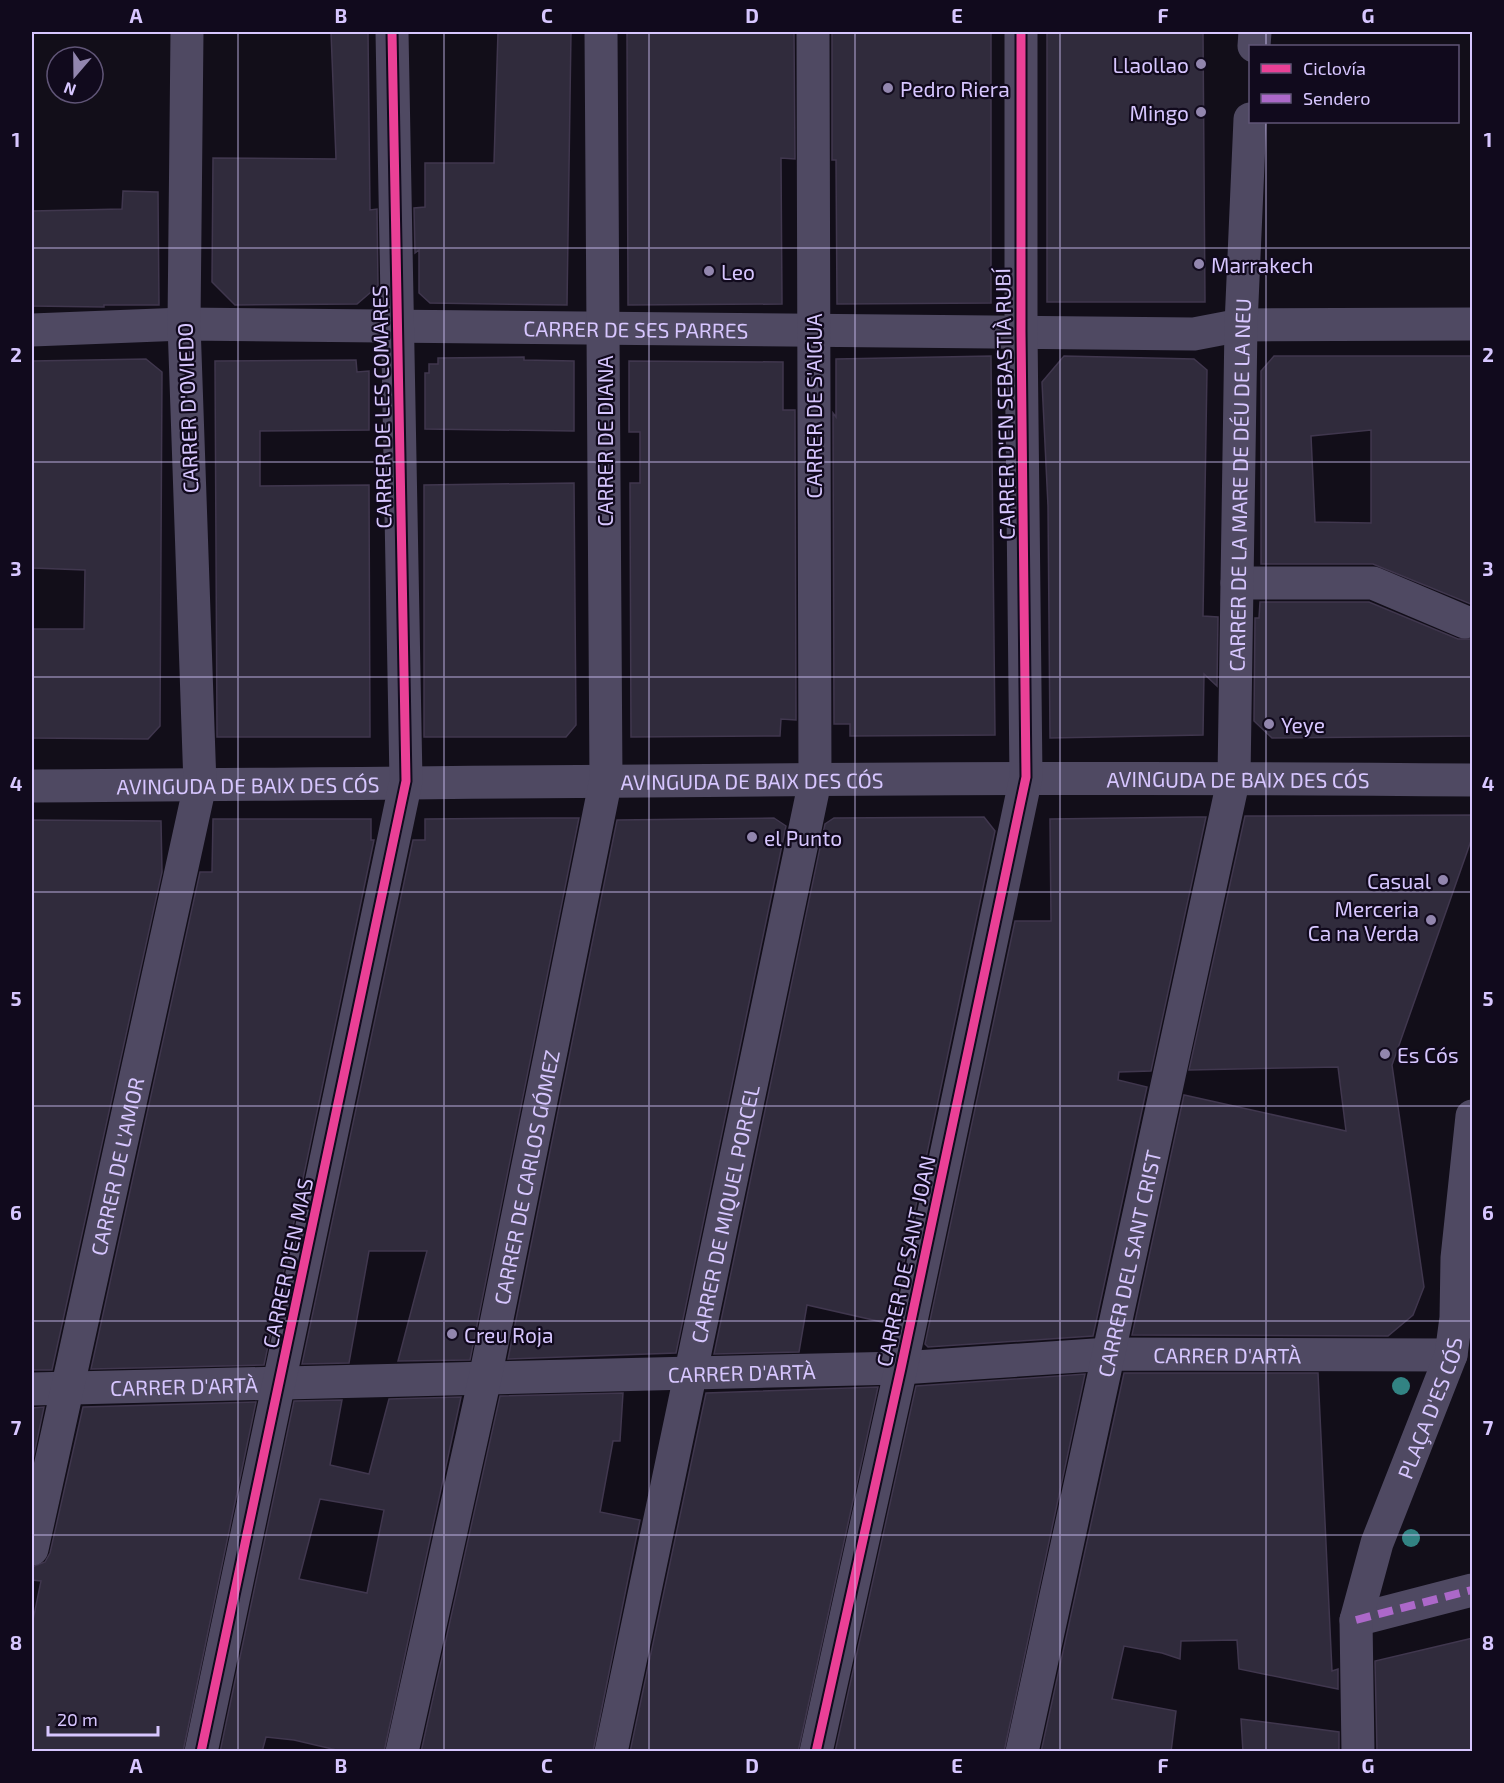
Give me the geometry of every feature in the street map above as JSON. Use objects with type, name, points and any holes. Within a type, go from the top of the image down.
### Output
[{"type":"street","name":"CARRER D'OVIEDO","points":[[187,32],[184,324],[200,785]]},
{"type":"street","name":"CARRER DE LES COMARES","points":[[392,32],[406,781]]},
{"type":"street","name":"CARRER DE DIANA","points":[[601,32],[606,779]]},
{"type":"street","name":"CARRER DE S'AIGUA","points":[[813,32],[815,781]]},
{"type":"street","name":"CARRER D'EN SEBASTIÀ RUBÍ","points":[[1021,32],[1021,331],[1026,777]]},
{"type":"street","name":"CARRER DE LA MARE DE DÉU DE LA NEU","points":[[1234,777],[1241,325],[1251,123]]},
{"type":"street","name":"CARRER DE SES PARRES","points":[[32,330],[184,324],[1194,334],[1241,325],[1473,324]]},
{"type":"street","points":[[1237,583],[1372,583],[1465,622]]},
{"type":"street","name":"AVINGUDA DE BAIX DES CÓS","points":[[32,786],[606,779],[815,781],[1026,777],[1473,780]]},
{"type":"street","name":"CARRER DE SANT JOAN","points":[[816,1752],[901,1368],[1026,777]]},
{"type":"street","name":"CARRER DEL SANT CRIST","points":[[1022,1752],[1234,777]]},
{"type":"street","name":"CARRER DE CARLOS GÓMEZ","points":[[402,1752],[485,1378],[606,779]]},
{"type":"street","name":"CARRER D'EN MAS","points":[[201,1752],[281,1383],[406,781]]},
{"type":"street","name":"CARRER DE MIQUEL PORCEL","points":[[611,1752],[693,1373],[815,781]]},
{"type":"street","name":"CARRER DE L'AMOR","points":[[32,1549],[200,785]]},
{"type":"street","name":"PLAÇA D'ES CÓS","points":[[1358,1752],[1356,1620],[1377,1543],[1451,1355],[1465,1256],[1473,1116]]},
{"type":"street","name":"CARRER D'ARTÀ","points":[[32,1389],[901,1368],[1109,1354],[1451,1355]]},
{"type":"street","points":[[1356,1620],[1473,1590]]},
{"type":"building","points":[[331,32],[368,32],[370,210],[377,209],[378,286],[357,304],[235,305],[212,282],[213,158],[336,159]]},
{"type":"building","points":[[498,32],[571,32],[567,305],[430,303],[419,293],[419,250],[415,253],[414,208],[425,207],[425,163],[494,163]]},
{"type":"building","points":[[627,32],[794,32],[795,159],[781,158],[782,304],[628,305]]},
{"type":"building","points":[[832,32],[991,32],[991,303],[837,304],[836,160],[832,160]]},
{"type":"building","points":[[1047,32],[1203,32],[1205,302],[1047,302]]},
{"type":"building","points":[[123,191],[158,192],[159,305],[32,306],[32,211],[122,209]]},
{"type":"building","points":[[991,356],[995,735],[850,736],[850,724],[834,724],[833,413],[836,417],[836,359]]},
{"type":"building","points":[[1064,356],[1194,359],[1207,370],[1203,616],[1218,617],[1217,686],[1204,674],[1203,735],[1050,738],[1048,506],[1042,382]]},
{"type":"building","points":[[1274,356],[1473,356],[1473,605],[1373,564],[1261,564],[1261,371]],"holes":[[[1371,430],[1371,523],[1315,522],[1311,436]]]},
{"type":"building","points":[[524,357],[524,360],[574,361],[574,431],[425,429],[425,373],[429,373],[429,364],[438,364],[438,358]]},
{"type":"building","points":[[146,359],[162,372],[160,726],[148,739],[32,738],[32,629],[84,629],[85,570],[33,568],[32,361]]},
{"type":"building","points":[[356,360],[357,372],[369,371],[369,430],[260,431],[260,486],[369,485],[370,737],[217,737],[215,361]]},
{"type":"building","points":[[629,361],[783,362],[783,410],[795,410],[796,720],[781,719],[780,736],[631,737],[630,483],[640,483],[640,432],[629,432]]},
{"type":"building","points":[[574,483],[576,725],[566,737],[424,737],[424,485]]},
{"type":"building","points":[[1260,602],[1369,602],[1458,639],[1473,639],[1473,736],[1272,738],[1254,721],[1255,618],[1259,618]]},
{"type":"building","points":[[1473,815],[1473,835],[1392,1065],[1424,1287],[1413,1315],[1388,1336],[1132,1335],[1184,1095],[1346,1131],[1338,1067],[1189,1070],[1245,816]]},
{"type":"building","points":[[984,817],[995,831],[891,1324],[807,1305],[799,1352],[714,1354],[825,824],[834,818]]},
{"type":"building","points":[[1206,817],[1151,1071],[1119,1072],[1118,1080],[1147,1087],[1093,1336],[928,1347],[925,1344],[1015,921],[1051,921],[1050,819]]},
{"type":"building","points":[[579,818],[470,1360],[398,1361],[427,1251],[369,1251],[349,1363],[302,1364],[413,840],[425,840],[425,819]]},
{"type":"building","points":[[774,818],[786,826],[676,1353],[508,1359],[617,820]]},
{"type":"building","points":[[213,819],[371,819],[371,840],[374,840],[264,1365],[91,1369],[200,872],[212,872]]},
{"type":"building","points":[[32,820],[161,821],[162,872],[52,1370],[32,1370]]},
{"type":"building","points":[[1124,1373],[1318,1373],[1332,1671],[1338,1669],[1338,1689],[1239,1669],[1237,1640],[1181,1641],[1180,1659],[1124,1646],[1112,1699],[1176,1711],[1171,1752],[1041,1752]]},
{"type":"building","points":[[1085,1374],[1004,1752],[835,1752],[916,1386]]},
{"type":"building","points":[[878,1387],[798,1752],[630,1752],[706,1393]]},
{"type":"building","points":[[623,1393],[620,1441],[613,1441],[600,1512],[640,1520],[593,1752],[421,1752],[500,1396]]},
{"type":"building","points":[[461,1397],[384,1752],[345,1752],[294,1740],[266,1737],[262,1752],[220,1752],[294,1401],[342,1400],[330,1465],[369,1474],[389,1399]],"holes":[[[320,1499],[384,1510],[367,1593],[299,1579]]]},
{"type":"building","points":[[256,1402],[183,1752],[32,1752],[32,1625],[41,1581],[32,1580],[32,1567],[45,1562],[50,1553],[83,1407]]},
{"type":"building","points":[[44,1407],[32,1464],[32,1408]]},
{"type":"building","points":[[1473,1638],[1473,1752],[1377,1752],[1375,1661]]},
{"type":"building","points":[[1241,1719],[1339,1732],[1339,1752],[1243,1752]]},
{"type":"marked path","points":[[1356,1620],[1472,1590]]},
{"type":"cycle path","points":[[201,1752],[406,781],[392,32]]},
{"type":"cycle path","points":[[816,1752],[901,1368],[1026,777],[1021,331],[1021,32]]},
{"type":"place","name":"Llaollao","points":[[1201,64]]},
{"type":"place","name":"Pedro Riera","points":[[888,88]]},
{"type":"place","name":"Mingo","points":[[1201,112]]},
{"type":"place","name":"Marrakech","points":[[1199,264]]},
{"type":"place","name":"Leo","points":[[709,271]]},
{"type":"place","name":"Yeye","points":[[1269,724]]},
{"type":"place","name":"el Punto","points":[[752,837]]},
{"type":"place","name":"Casual","points":[[1443,880]]},
{"type":"place","name":"Merceria Ca na Verda","points":[[1431,920]]},
{"type":"place","name":"Es Cós","points":[[1385,1054]]},
{"type":"place","name":"Creu Roja","points":[[452,1334]]}]
